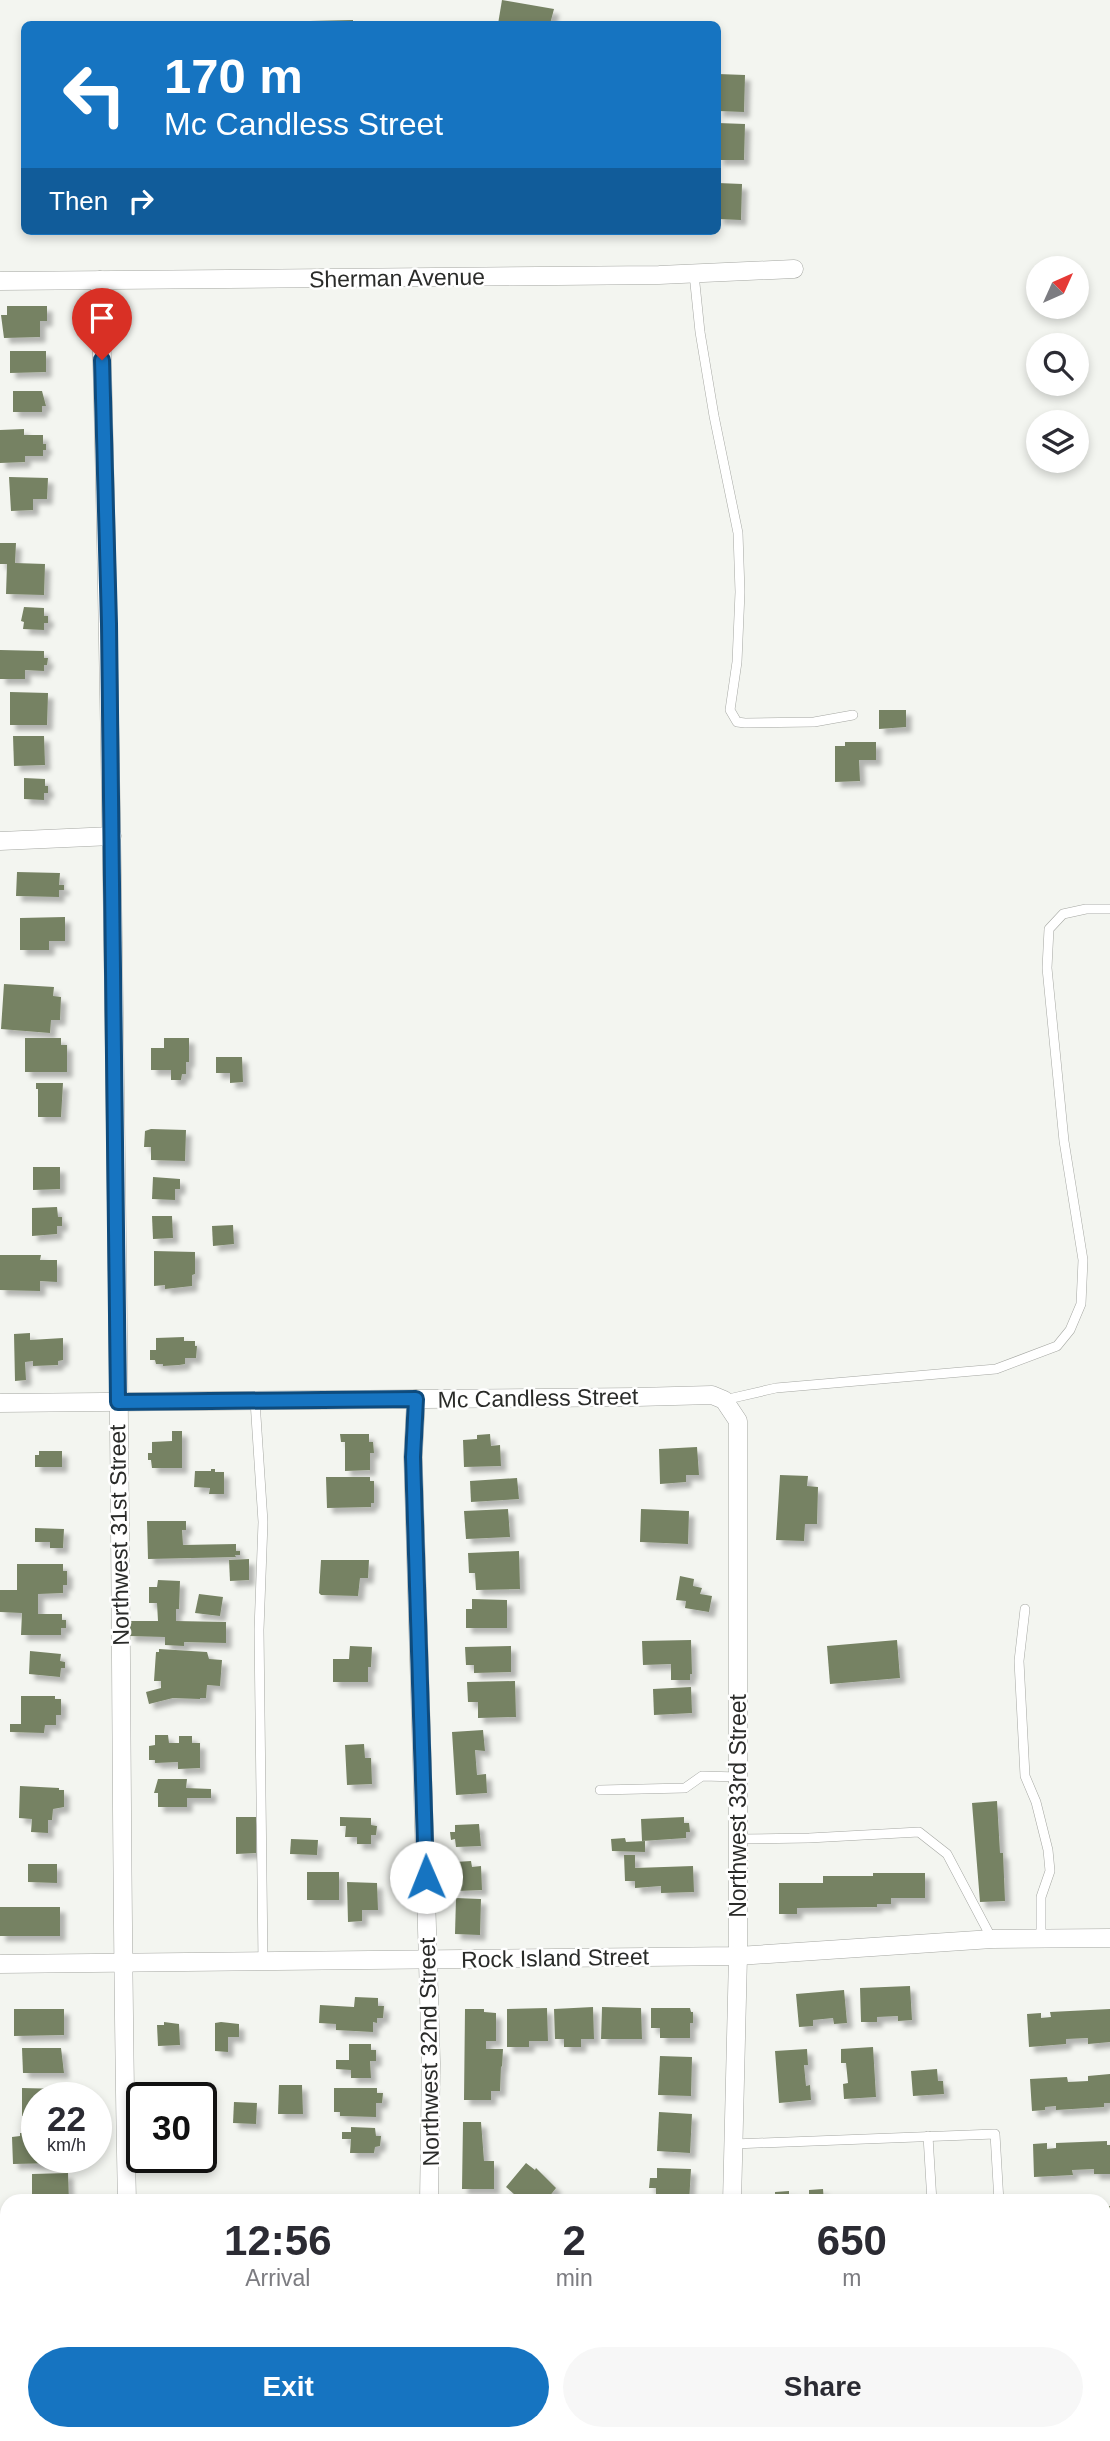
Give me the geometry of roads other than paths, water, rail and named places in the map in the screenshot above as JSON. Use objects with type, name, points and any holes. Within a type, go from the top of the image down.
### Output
[{"type":"street","name":"Sherman Avenue","points":[[0,281],[694,274],[794,269]]},
{"type":"street","name":"Northwest 31st Street","points":[[100,280],[109,624],[122,1962],[127,2194]]},
{"type":"street","points":[[0,841],[111,836]]},
{"type":"street","name":"Mc Candless Street","points":[[0,1404],[712,1395],[729,1406]]},
{"type":"street","name":"Northwest 32nd Street","points":[[416,1399],[413,1457],[431,2063],[429,2194]]},
{"type":"street","name":"Northwest 33rd Street","points":[[729,1406],[738,1421],[738,1956],[733,2194]]},
{"type":"street","name":"Rock Island Street","points":[[0,1964],[738,1956],[992,1939],[1110,1938]]},
{"type":"lane","points":[[694,274],[712,404],[738,533],[740,592],[737,662],[730,710],[737,722],[745,723],[814,722],[853,715]]},
{"type":"lane","points":[[729,1406],[776,1388],[996,1369],[1057,1346],[1070,1330],[1080,1304],[1083,1259],[1064,1141],[1047,968],[1049,929],[1063,914],[1086,909],[1110,909]]},
{"type":"lane","points":[[255,1401],[263,1522],[259,1630],[263,1961]]},
{"type":"lane","points":[[1025,1609],[1019,1661],[1025,1776],[1048,1850],[1050,1871],[1041,1897],[1041,1939]]},
{"type":"lane","points":[[600,1790],[685,1788],[702,1776],[738,1777]]},
{"type":"lane","points":[[738,1839],[919,1832],[947,1854],[992,1939]]},
{"type":"lane","points":[[734,2144],[995,2134],[999,2194]]},
{"type":"lane","points":[[928,2136],[932,2194]]}]
